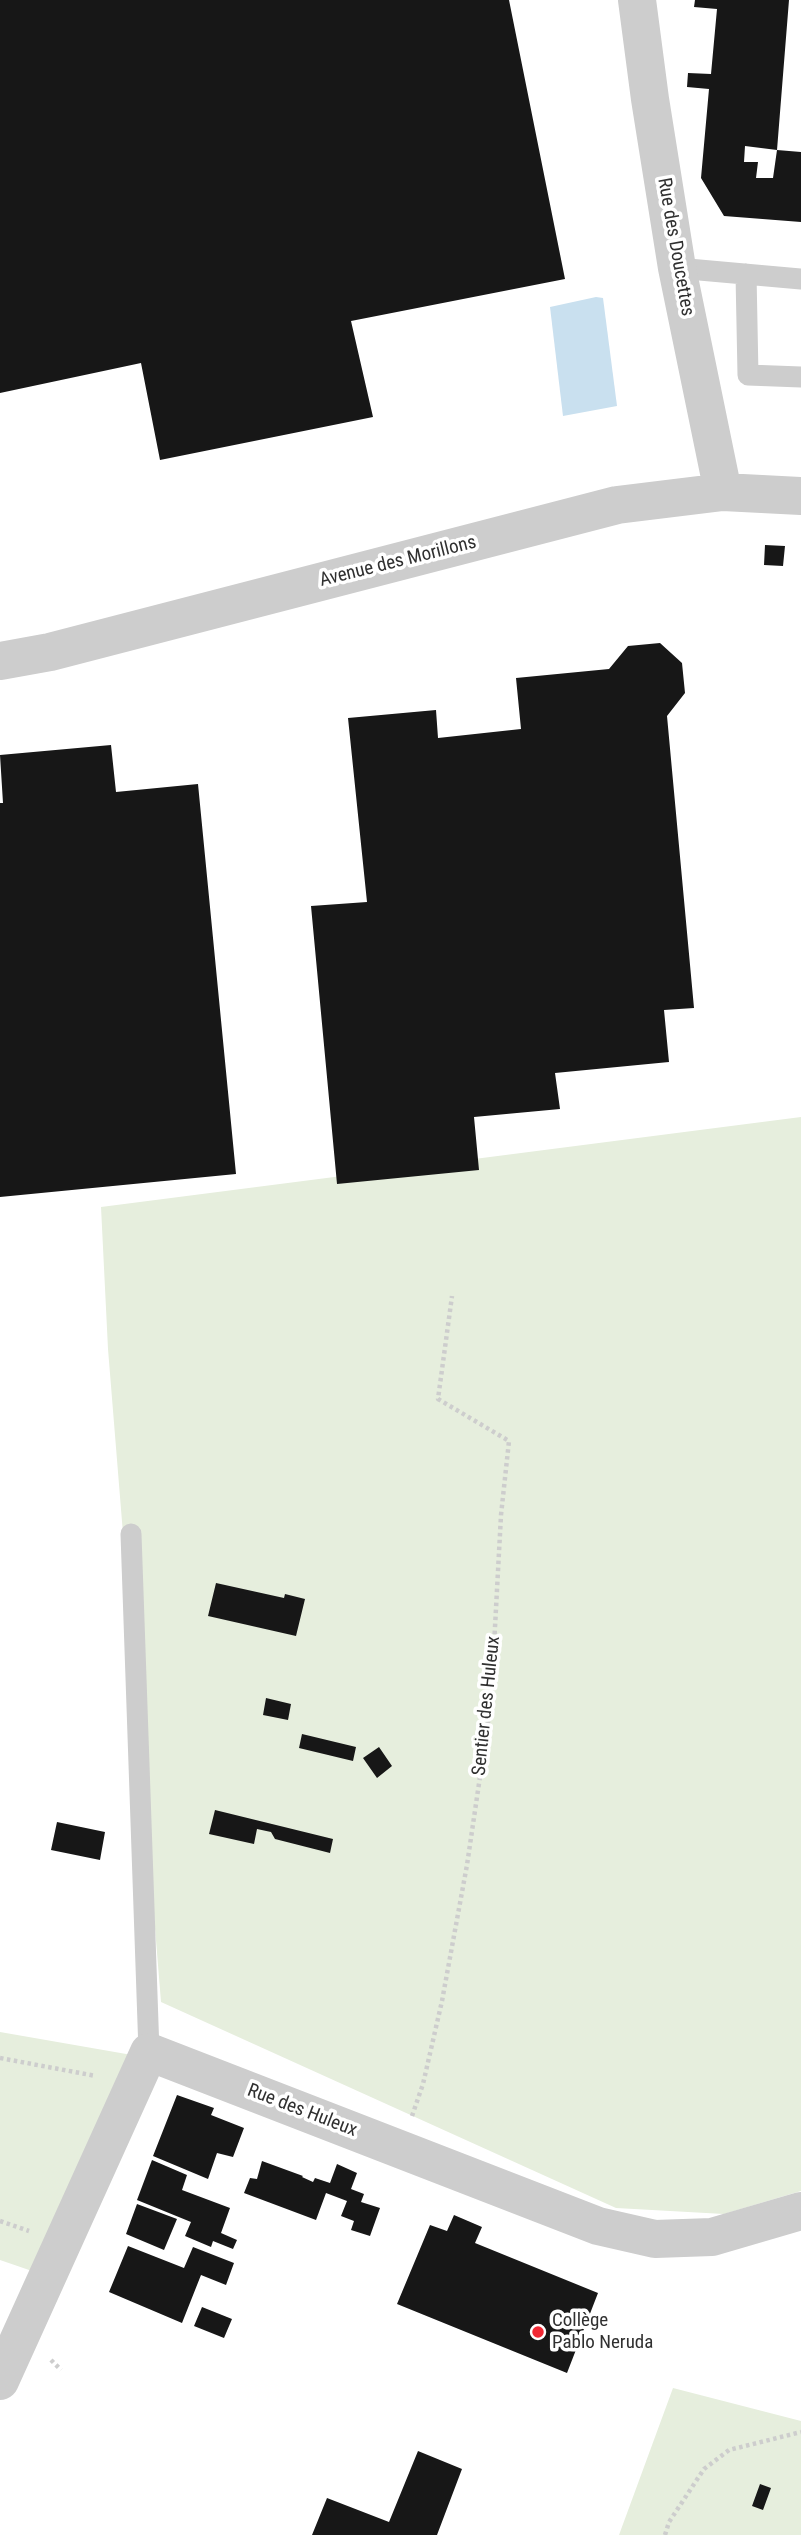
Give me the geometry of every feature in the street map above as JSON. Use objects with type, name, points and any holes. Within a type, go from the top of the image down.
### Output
[{"type":"street","name":"Rue des Doucettes","points":[[638,0],[650,99],[677,268],[723,492]]},
{"type":"street","name":"Avenue des Morillons","points":[[0,661],[50,652],[617,505],[723,492],[801,496]]},
{"type":"street","name":"Rue des Huleux","points":[[142,2068],[401,2150],[598,2226],[656,2239],[712,2237],[801,2211]]},
{"type":"street","points":[[0,2381],[142,2068]]},
{"type":"lane","points":[[677,268],[801,279]]},
{"type":"lane","points":[[746,274],[748,375],[801,377]]},
{"type":"lane","points":[[131,1534],[142,2068]]},
{"type":"path","name":"Sentier des Huleux","points":[[401,2150],[423,2084],[469,1852],[491,1702],[501,1515],[509,1441],[438,1399],[452,1296]]},
{"type":"path","points":[[0,2058],[142,2068]]},
{"type":"path","points":[[665,2535],[669,2522],[704,2469],[729,2450],[801,2432]]},
{"type":"green space","points":[[801,1117],[801,2191],[724,2214],[616,2208],[161,2002],[108,1349],[101,1207]]},
{"type":"green space","points":[[0,2032],[132,2055],[32,2271],[0,2260]]},
{"type":"green space","points":[[673,2388],[801,2421],[801,2535],[619,2535]]},
{"type":"water","points":[[596,297],[603,298],[617,406],[563,416],[550,307]]},
{"type":"building","points":[[0,0],[509,0],[565,279],[351,321],[373,417],[160,460],[141,363],[0,393]]},
{"type":"building","points":[[695,0],[789,0],[777,150],[801,152],[801,222],[724,216],[701,178],[709,89],[687,87],[688,73],[711,74],[717,9],[694,7]],"holes":[[[745,146],[777,150],[773,178],[756,178],[758,162],[744,162]]]},
{"type":"building","points":[[765,545],[785,546],[783,566],[764,565]]},
{"type":"building","points":[[660,643],[682,663],[685,693],[667,716],[694,1008],[664,1010],[669,1062],[555,1073],[560,1109],[474,1117],[479,1170],[337,1184],[311,906],[367,902],[348,718],[436,710],[438,738],[521,729],[516,678],[609,669],[628,646]]},
{"type":"building","points":[[111,745],[116,792],[198,784],[236,1174],[0,1197],[0,803],[3,803],[0,755]]},
{"type":"building","points":[[216,1583],[284,1598],[285,1594],[305,1599],[296,1636],[208,1616]]},
{"type":"building","points":[[266,1698],[291,1704],[288,1720],[263,1715]]},
{"type":"building","points":[[302,1734],[356,1747],[353,1761],[299,1748]]},
{"type":"building","points":[[379,1747],[392,1766],[377,1778],[363,1758]]},
{"type":"building","points":[[215,1810],[333,1839],[330,1853],[275,1839],[271,1832],[257,1829],[254,1844],[209,1834]]},
{"type":"building","points":[[57,1822],[105,1832],[100,1860],[51,1850]]},
{"type":"building","points":[[177,2095],[214,2108],[211,2115],[244,2128],[233,2157],[217,2153],[208,2179],[153,2156]]},
{"type":"building","points":[[152,2160],[187,2175],[182,2190],[230,2208],[221,2233],[237,2240],[233,2249],[213,2241],[211,2247],[185,2236],[191,2222],[137,2200]]},
{"type":"building","points":[[262,2161],[313,2182],[315,2178],[330,2183],[337,2164],[357,2173],[351,2189],[364,2194],[361,2202],[380,2208],[370,2236],[351,2230],[354,2221],[341,2216],[347,2201],[326,2193],[316,2220],[244,2193],[250,2178],[257,2179]]},
{"type":"building","points":[[137,2204],[177,2219],[164,2250],[126,2234]]},
{"type":"building","points":[[454,2215],[482,2227],[475,2243],[598,2293],[567,2373],[397,2304],[430,2225],[447,2231]]},
{"type":"building","points":[[128,2246],[184,2268],[193,2247],[234,2263],[226,2285],[201,2275],[182,2323],[109,2292]]},
{"type":"building","points":[[202,2307],[232,2319],[224,2338],[194,2326]]},
{"type":"building","points":[[418,2451],[462,2469],[437,2535],[312,2535],[327,2498],[389,2522]]},
{"type":"building","points":[[760,2484],[771,2488],[763,2510],[752,2506]]},
{"type":"place","name":"Collège Pablo Neruda","points":[[538,2332]]}]
